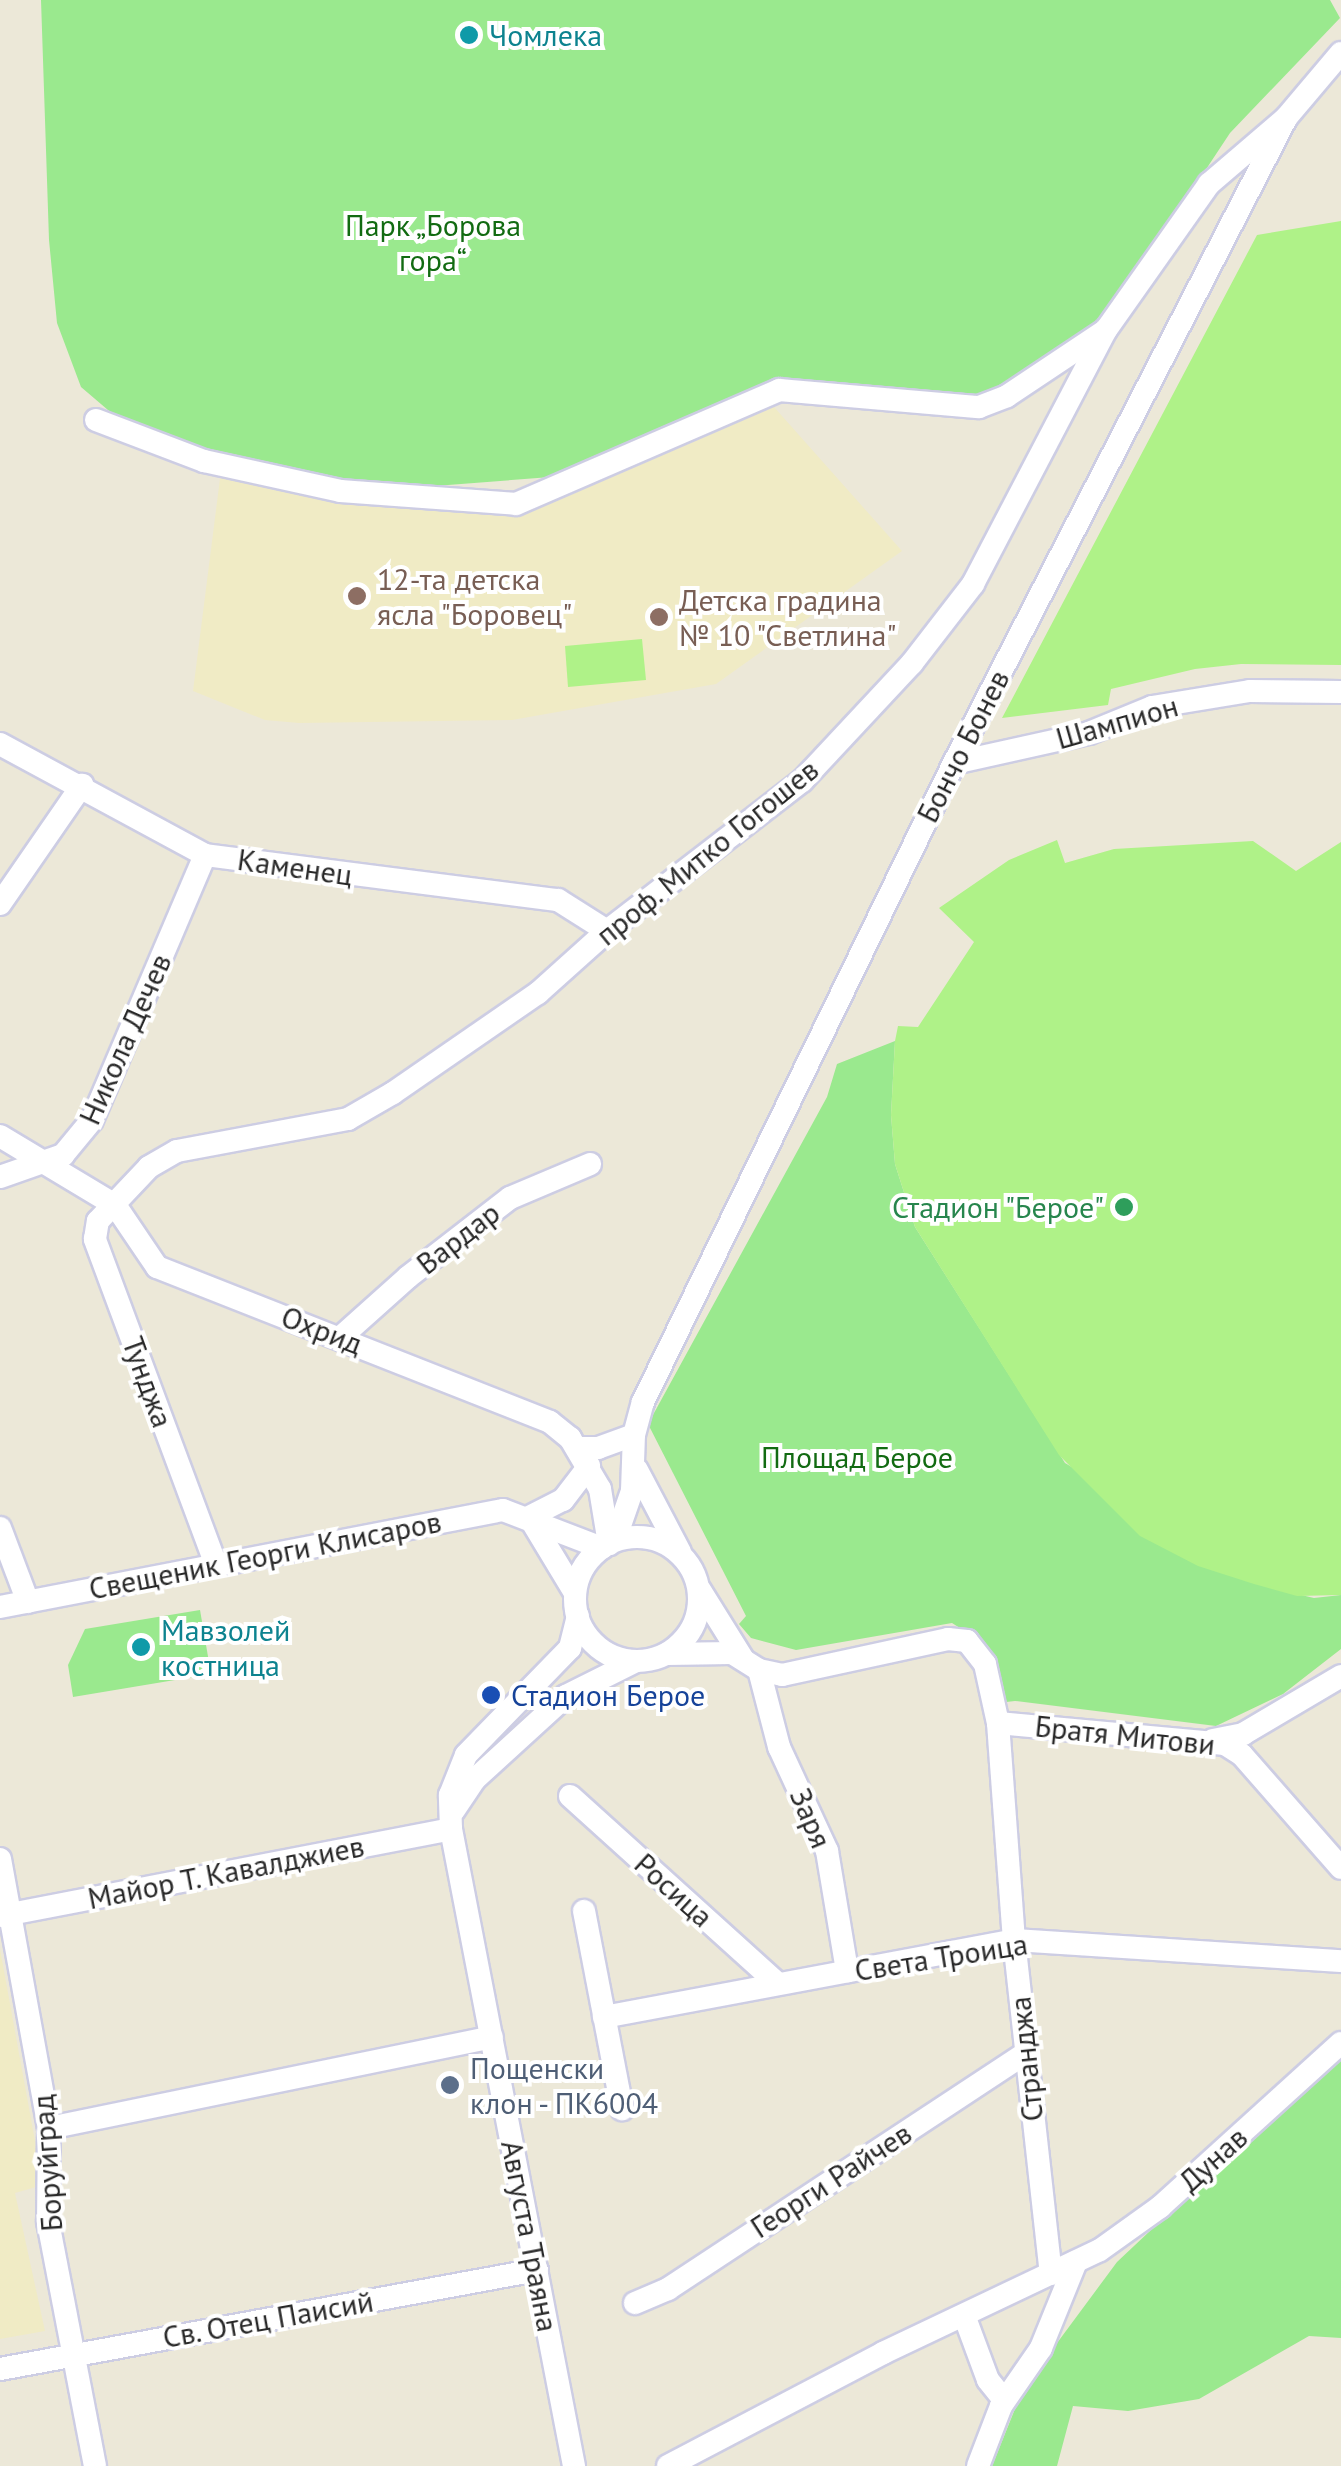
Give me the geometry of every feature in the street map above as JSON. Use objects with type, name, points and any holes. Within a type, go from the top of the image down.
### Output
[{"type":"street","name":"Бончо Бонев","points":[[609,1544],[632,1491],[634,1434],[643,1402],[954,763],[1286,118],[1341,53]]},
{"type":"street","name":"проф. Митко Гогошев","points":[[115,1205],[149,1167],[177,1151],[348,1119],[538,992],[607,931],[802,781],[912,662],[973,584],[1106,330],[1209,184],[1286,118]]},
{"type":"street","points":[[96,420],[204,461],[341,491],[516,504],[780,390],[979,406],[1007,396],[1106,330]]},
{"type":"street","name":"Шампион","points":[[954,763],[1088,733],[1152,706],[1250,692],[1341,692]]},
{"type":"street","name":"Каменец","points":[[0,744],[205,855],[558,900],[607,931]]},
{"type":"street","points":[[0,904],[82,786]]},
{"type":"street","name":"Никола Дечев","points":[[0,1177],[63,1155],[92,1120],[205,855]]},
{"type":"street","name":"Охрид","points":[[0,1136],[115,1205],[157,1267],[550,1422],[582,1457]]},
{"type":"street","name":"Вардар","points":[[341,1337],[408,1277],[510,1198],[590,1164]]},
{"type":"street","name":"Тунджа","points":[[115,1205],[98,1220],[94,1240],[216,1565]]},
{"type":"street","points":[[634,1434],[582,1457],[563,1500],[529,1517],[599,1648],[636,1661]]},
{"type":"street","points":[[582,1457],[600,1488],[609,1544]]},
{"type":"street","name":"Бончо Бонев","points":[[634,1462],[683,1556]]},
{"type":"street","name":"Свещеник Георги Клисаров","points":[[0,1607],[491,1511],[529,1517],[609,1544]]},
{"type":"street","points":[[0,1528],[28,1602]]},
{"type":"street","points":[[576,1604],[584,1568],[609,1544],[652,1538],[683,1556],[698,1586],[751,1664]]},
{"type":"street","points":[[451,1829],[456,1806],[469,1786],[544,1715],[586,1682],[636,1661],[667,1654],[693,1627],[699,1607],[698,1586]]},
{"type":"street","name":"Августа Траяна","points":[[574,2466],[451,1829],[450,1795],[462,1760],[566,1654],[575,1638],[576,1604]]},
{"type":"street","name":"Братя Митови","points":[[667,1654],[712,1651],[793,1674],[962,1639],[983,1658],[998,1723],[1213,1740],[1242,1755],[1341,1868]]},
{"type":"street","name":"Заря","points":[[751,1664],[775,1736],[827,1851],[846,1972]]},
{"type":"street","points":[[1213,1740],[1244,1734],[1341,1676]]},
{"type":"street","name":"Странджа","points":[[998,1723],[1014,1940],[1051,2274]]},
{"type":"street","name":"Росица","points":[[570,1796],[778,1984]]},
{"type":"street","name":"Майор Т. Кавалджиев","points":[[5,1915],[451,1829]]},
{"type":"street","name":"Боруйград","points":[[0,1860],[5,1915],[49,2128],[48,2222],[95,2466]]},
{"type":"street","points":[[584,1911],[622,2109]]},
{"type":"street","name":"Света Троица","points":[[604,2017],[1014,1940],[1341,1961]]},
{"type":"street","points":[[49,2128],[492,2037]]},
{"type":"street","name":"Дунав","points":[[668,2466],[1076,2262],[1148,2217],[1341,2043]]},
{"type":"street","name":"Георги Райчев","points":[[635,2304],[668,2288],[1026,2054]]},
{"type":"street","points":[[978,2466],[1004,2400],[1040,2348],[1076,2262]]},
{"type":"street","name":"Св. Отец Паисий","points":[[0,2369],[537,2270]]},
{"type":"street","points":[[964,2315],[988,2380],[1004,2400]]},
{"type":"shaded area","points":[[759,390],[902,551],[716,684],[512,720],[299,723],[265,720],[193,691],[223,455],[506,501]]},
{"type":"shaded area","points":[[0,1949],[43,2185],[15,2193],[45,2331],[0,2339]]},
{"type":"green space","name":"Парк „Борова гора“","points":[[41,0],[1330,0],[1340,18],[1230,133],[1103,325],[1003,393],[967,400],[891,395],[791,378],[577,475],[448,485],[349,486],[209,454],[115,416],[81,387],[57,323],[49,240]]},
{"type":"green space","points":[[1341,221],[1341,665],[1241,664],[1195,669],[1111,689],[1108,705],[1002,718],[1257,235]]},
{"type":"green space","points":[[642,639],[646,680],[568,687],[565,646]]},
{"type":"green space","name":"Стадион \"Берое\"","points":[[1057,840],[1065,863],[1114,849],[1253,841],[1296,871],[1341,842],[1341,1595],[1297,1596],[1254,1584],[1198,1566],[1140,1536],[1059,1455],[915,1227],[895,1164],[891,1115],[898,1026],[918,1027],[974,942],[939,908],[1009,860]]},
{"type":"green space","name":"Площад Берое","points":[[895,1041],[891,1115],[895,1164],[915,1227],[1065,1463],[1280,1590],[1314,1598],[1341,1595],[1341,1649],[1283,1694],[1216,1726],[1015,1701],[997,1703],[974,1637],[952,1623],[796,1650],[751,1638],[739,1624],[746,1616],[648,1424],[827,1097],[837,1064]]},
{"type":"green space","name":"Мавзолей костница","points":[[200,1610],[211,1674],[73,1697],[68,1665],[85,1629]]},
{"type":"green space","points":[[1341,2051],[1341,2338],[1309,2336],[1199,2399],[1128,2411],[1073,2406],[1057,2466],[992,2466],[1023,2389],[1117,2262]]},
{"type":"place","name":"Чомлека","points":[[469,35]]},
{"type":"place","name":"12-та детска ясла \"Боровец\"","points":[[357,596]]},
{"type":"place","name":"Детска градина № 10 \"Светлина\"","points":[[659,617]]},
{"type":"place","name":"Стадион \"Берое\"","points":[[1124,1207]]},
{"type":"place","name":"Мавзолей костница","points":[[141,1647]]},
{"type":"place","name":"Стадион Берое","points":[[491,1695]]},
{"type":"place","name":"Пощенски клон - ПК6004","points":[[450,2085]]}]
